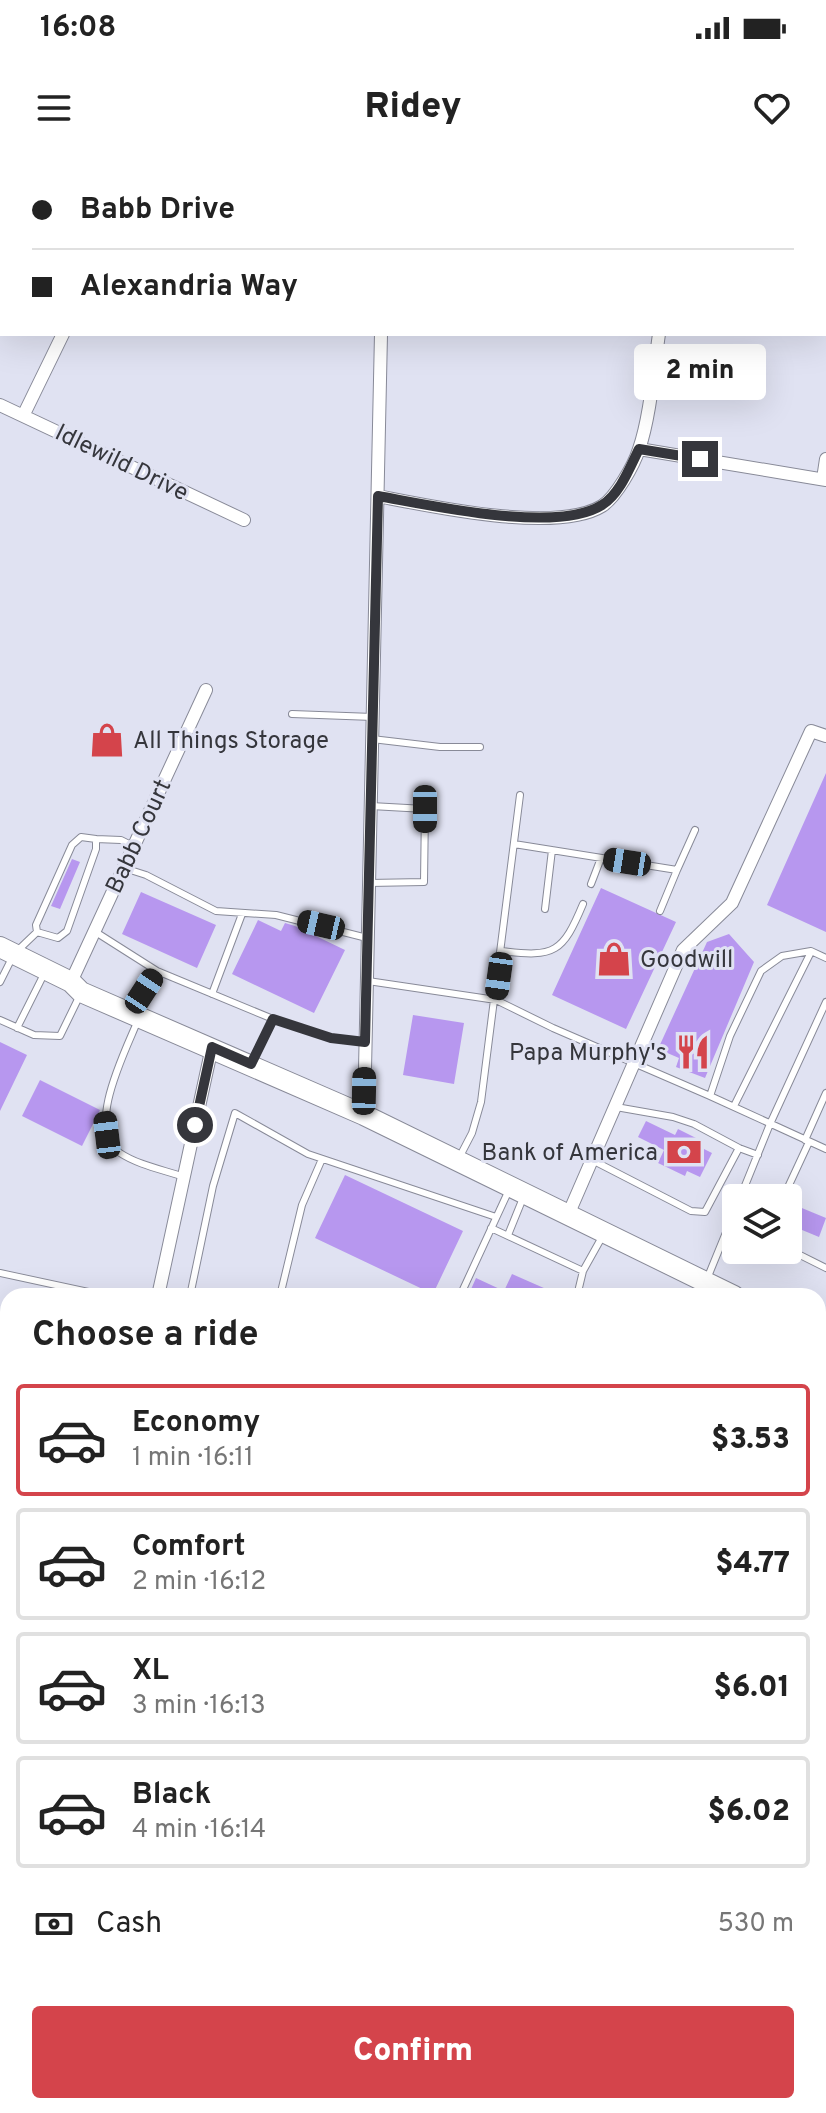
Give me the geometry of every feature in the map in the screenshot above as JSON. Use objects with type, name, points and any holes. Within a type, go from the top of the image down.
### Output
[{"type":"main road","points":[[7,951],[76,987],[364,1115],[717,1288]]},
{"type":"street","points":[[24,414],[62,336]]},
{"type":"street","points":[[364,1115],[381,336]]},
{"type":"street","points":[[378,496],[443,508],[529,518],[575,516],[604,505],[626,477],[639,449],[659,336]]},
{"type":"street","name":"Idlewild Drive","points":[[0,405],[244,520]]},
{"type":"street","points":[[639,449],[824,480],[826,459]]},
{"type":"street","name":"Babb Court","points":[[76,987],[94,931],[206,690]]},
{"type":"street","points":[[568,1215],[683,950],[732,903],[811,731],[826,736]]},
{"type":"street","points":[[160,1288],[212,1047]]},
{"type":"lane","points":[[292,714],[373,717]]},
{"type":"lane","points":[[372,739],[440,747],[480,747]]},
{"type":"lane","points":[[458,1161],[472,1133],[481,1102],[520,795]]},
{"type":"lane","points":[[369,883],[424,882],[425,809],[371,806]]},
{"type":"lane","points":[[660,911],[695,830]]},
{"type":"lane","points":[[37,932],[36,925],[72,845],[81,837],[121,840],[133,846]]},
{"type":"lane","points":[[0,982],[7,951],[37,932],[58,938],[67,931],[96,849],[96,839]]},
{"type":"lane","points":[[514,844],[677,870]]},
{"type":"lane","points":[[545,909],[552,850]]},
{"type":"lane","points":[[591,884],[601,858]]},
{"type":"lane","points":[[124,868],[146,875],[216,911],[276,915],[368,938]]},
{"type":"lane","points":[[502,951],[528,955],[551,952],[569,937],[583,904]]},
{"type":"lane","points":[[212,994],[242,914]]},
{"type":"lane","points":[[94,931],[157,971],[273,1019],[331,1038],[365,1042]]},
{"type":"lane","points":[[710,1096],[730,1036],[761,971],[782,956],[811,951],[826,958]]},
{"type":"lane","points":[[734,1106],[811,951]]},
{"type":"lane","points":[[17,1028],[46,971]]},
{"type":"lane","points":[[157,971],[135,1014],[108,1098],[105,1118],[107,1135],[112,1146],[121,1154],[184,1177]]},
{"type":"lane","points":[[367,981],[496,1000],[826,1149]]},
{"type":"lane","points":[[0,1020],[34,1035],[60,1036],[76,987]]},
{"type":"lane","points":[[746,1184],[826,1002]]},
{"type":"lane","points":[[251,1064],[273,1019]]},
{"type":"lane","points":[[789,1184],[826,1093]]},
{"type":"lane","points":[[616,1107],[684,1120],[758,1155]]},
{"type":"lane","points":[[192,1288],[213,1186],[235,1113],[308,1154],[496,1217]]},
{"type":"lane","points":[[592,1160],[691,1211],[705,1212],[739,1148]]},
{"type":"lane","points":[[282,1288],[302,1205],[322,1159]]},
{"type":"lane","points":[[464,1288],[496,1217],[518,1190]]},
{"type":"lane","points":[[508,1235],[518,1190]]},
{"type":"lane","points":[[491,1228],[583,1271]]},
{"type":"lane","points":[[579,1288],[583,1271],[604,1233]]},
{"type":"lane","points":[[706,1282],[722,1243]]},
{"type":"lane","points":[[802,1256],[826,1268]]},
{"type":"lane","points":[[0,1273],[65,1288]]},
{"type":"building","points":[[826,773],[826,932],[767,905]]},
{"type":"building","points":[[72,859],[80,862],[60,909],[51,906]]},
{"type":"building","name":"Goodwill","points":[[601,888],[676,922],[626,1029],[552,995]]},
{"type":"building","points":[[141,892],[216,925],[197,968],[122,934]]},
{"type":"building","points":[[258,920],[281,931],[285,923],[295,926],[345,950],[314,1013],[232,974]]},
{"type":"building","points":[[729,934],[754,962],[705,1078],[676,1067],[679,1058],[658,1049],[707,942]]},
{"type":"building","points":[[413,1015],[464,1023],[454,1084],[403,1075]]},
{"type":"building","points":[[0,1042],[27,1055],[0,1111]]},
{"type":"building","points":[[40,1080],[100,1110],[82,1146],[22,1116]]},
{"type":"building","points":[[646,1121],[675,1135],[678,1129],[702,1141],[700,1147],[712,1153],[700,1177],[687,1171],[685,1176],[658,1163],[664,1150],[638,1137]]},
{"type":"building","points":[[345,1175],[463,1231],[436,1288],[420,1288],[315,1238]]},
{"type":"building","points":[[802,1208],[826,1218],[819,1237],[802,1230]]},
{"type":"building","points":[[512,1274],[544,1288],[505,1288]]},
{"type":"building","points":[[476,1278],[498,1288],[472,1288]]},
{"type":"place","name":"All Things Storage","points":[[107,740]]},
{"type":"place","name":"Goodwill","points":[[614,959]]},
{"type":"place","name":"Papa Murphy's","points":[[693,1052]]},
{"type":"place","name":"Bank of America","points":[[684,1152]]},
{"type":"route","points":[[195,1125],[212,1047],[251,1064],[273,1019],[331,1038],[365,1042],[378,496],[443,508],[529,518],[575,516],[604,505],[626,477],[639,449],[700,459]]}]
